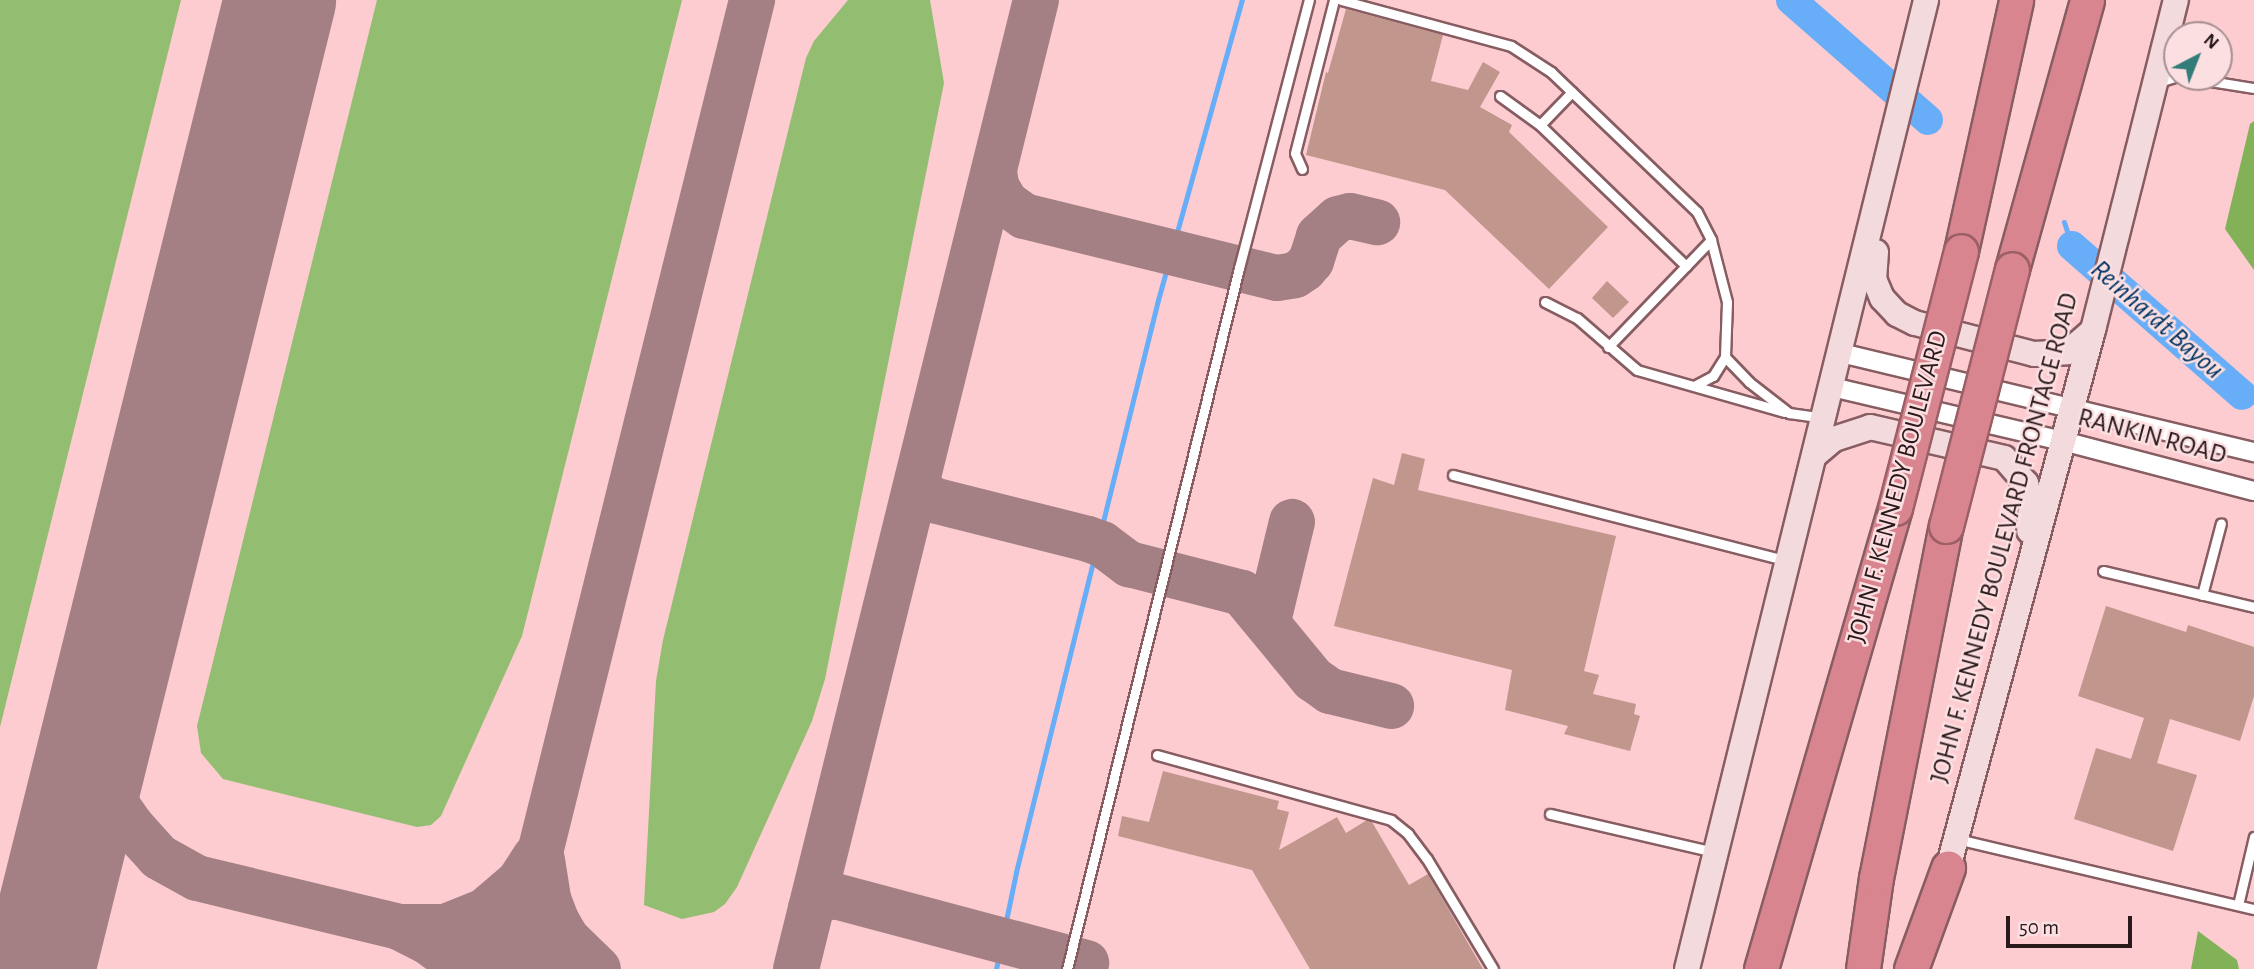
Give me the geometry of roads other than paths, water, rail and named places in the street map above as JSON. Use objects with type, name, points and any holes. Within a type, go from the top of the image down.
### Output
[{"type":"highway","name":"JOHN F. KENNEDY BOULEVARD","points":[[1761,969],[1895,508],[1961,251],[2016,0]]},
{"type":"highway","name":"JOHN F. KENNEDY BOULEVARD","points":[[1863,969],[1884,837],[1947,526],[2041,157],[2087,0]]},
{"type":"highway","points":[[2041,157],[2104,0]]},
{"type":"highway","points":[[1911,969],[1952,853]]},
{"type":"street","points":[[1687,969],[1880,196],[1926,0]]},
{"type":"street","name":"JOHN F. KENNEDY BOULEVARD FRONTAGE ROAD","points":[[2173,21],[2176,0]]},
{"type":"street","name":"JOHN F. KENNEDY BOULEVARD FRONTAGE ROAD","points":[[1924,969],[1952,853],[2114,245],[2163,90]]},
{"type":"street","points":[[1880,196],[1874,279],[1882,298],[1897,314],[1915,323],[2034,354],[2068,352],[2093,330]]},
{"type":"street","name":"RANKIN ROAD","points":[[1841,353],[2254,452]]},
{"type":"street","name":"RANKIN ROAD","points":[[1832,387],[2063,441],[2254,491]]},
{"type":"street","points":[[1815,455],[1834,439],[1870,427],[2004,458],[2026,483],[2031,505],[2024,583]]},
{"type":"lane","points":[[1068,969],[1236,282],[1309,0]]},
{"type":"lane","points":[[1302,169],[1295,153],[1334,0]]},
{"type":"lane","points":[[1341,0],[1511,46],[1550,72],[1697,212],[1711,240],[1727,302],[1725,357],[1713,376],[1694,386]]},
{"type":"lane","points":[[2233,85],[2254,88]]},
{"type":"lane","points":[[1540,125],[1572,92]]},
{"type":"lane","points":[[1500,96],[1540,125],[1686,266]]},
{"type":"lane","points":[[1608,347],[1711,240]]},
{"type":"lane","points":[[1545,302],[1577,318],[1637,370],[1789,413],[1824,419]]},
{"type":"lane","points":[[1725,357],[1749,382],[1789,413]]},
{"type":"lane","points":[[1453,475],[1789,561]]},
{"type":"lane","points":[[2202,595],[2221,523]]},
{"type":"lane","points":[[2102,571],[2254,607]]},
{"type":"lane","points":[[1157,755],[1391,820],[1408,834],[1427,859],[1493,969]]},
{"type":"lane","points":[[1550,814],[1716,852]]},
{"type":"lane","points":[[2238,905],[2254,837]]},
{"type":"lane","points":[[1952,853],[2254,909]]},
{"type":"waterway","points":[[996,969],[1016,872],[1158,300],[1242,0]]},
{"type":"waterway","name":"Reinhardt Bayou","points":[[1791,0],[1928,120]]},
{"type":"waterway","points":[[2064,222],[2072,246]]},
{"type":"waterway","name":"Reinhardt Bayou","points":[[2072,246],[2242,395]]}]
